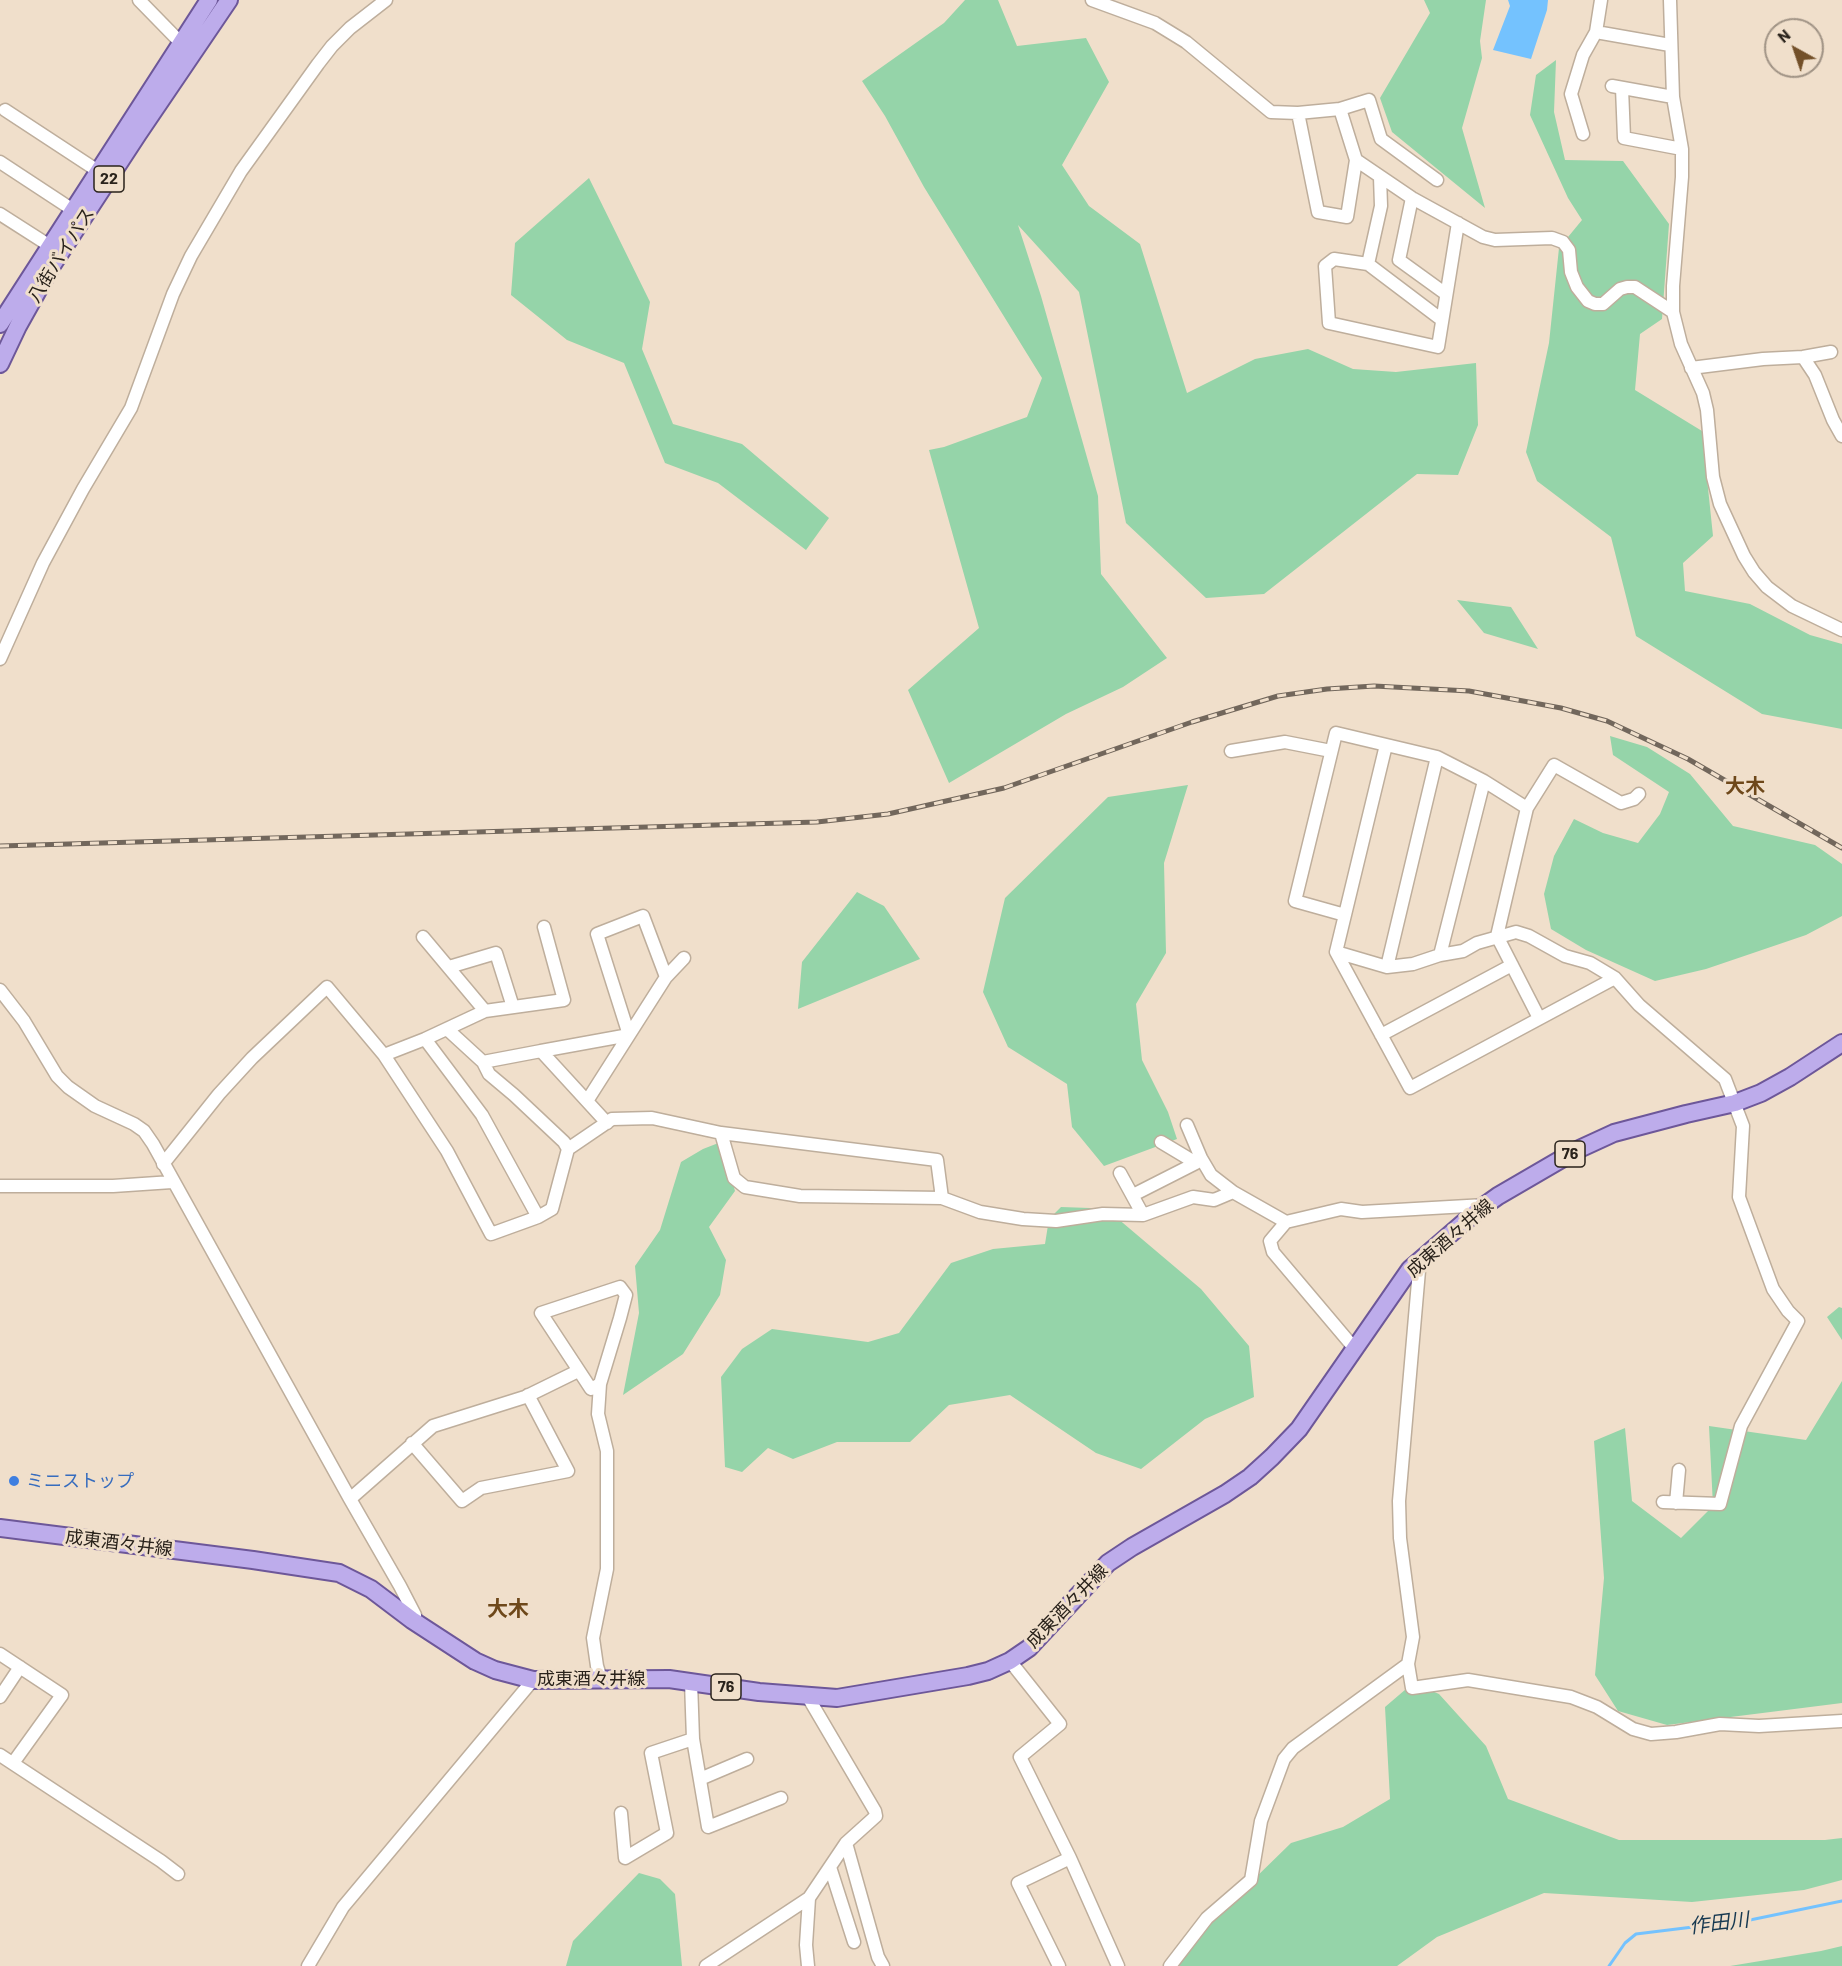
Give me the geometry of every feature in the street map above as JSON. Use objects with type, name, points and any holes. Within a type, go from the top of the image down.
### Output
[{"type":"main road","name":"八街バイパス","points":[[0,324],[209,0]]},
{"type":"main road","name":"八街バイパス","points":[[0,364],[51,267],[228,0]]},
{"type":"main road","name":"成東酒々井線","points":[[0,1528],[264,1561],[339,1573],[371,1589],[412,1620],[475,1661],[495,1670],[533,1680],[669,1679],[808,1697],[837,1698],[968,1677],[1011,1661],[1029,1647],[1108,1563],[1225,1494],[1265,1464],[1299,1429],[1410,1269],[1486,1205],[1569,1154],[1614,1133],[1686,1113],[1735,1103],[1761,1093],[1842,1043]]},
{"type":"street","points":[[140,0],[181,43]]},
{"type":"street","points":[[0,660],[43,563],[131,408],[173,294],[191,256],[241,171],[318,64],[350,28],[386,0]]},
{"type":"street","points":[[1092,0],[1155,23],[1186,42],[1271,112],[1298,113],[1340,108],[1369,100],[1381,139],[1437,180]]},
{"type":"street","points":[[1583,134],[1571,94],[1583,55],[1596,32],[1601,0]]},
{"type":"street","points":[[1666,1],[1673,97],[1682,148],[1673,312],[1681,344],[1707,410],[1713,477],[1720,504],[1744,556],[1767,587],[1792,606],[1842,630]]},
{"type":"street","points":[[1596,32],[1670,45]]},
{"type":"street","points":[[1673,97],[1617,87],[1624,138],[1682,148]]},
{"type":"street","points":[[1298,113],[1318,212],[1347,217],[1356,160],[1340,108]]},
{"type":"street","points":[[5,110],[98,171]]},
{"type":"street","points":[[1356,160],[1412,198],[1483,237],[1495,240],[1552,238],[1563,242],[1569,250],[1571,272],[1577,287],[1588,301],[1603,304],[1620,289],[1627,286],[1635,287],[1673,312]]},
{"type":"street","points":[[0,162],[73,210]]},
{"type":"street","points":[[1368,264],[1381,206],[1380,177]]},
{"type":"street","points":[[1412,198],[1400,260],[1446,294]]},
{"type":"street","points":[[0,214],[50,246]]},
{"type":"street","points":[[1442,320],[1368,264],[1334,259],[1325,266],[1329,323],[1438,348],[1458,223]]},
{"type":"street","points":[[1691,368],[1831,352]]},
{"type":"street","points":[[1803,357],[1815,375],[1833,420],[1842,435]]},
{"type":"street","points":[[1345,915],[1295,902],[1336,733],[1437,757],[1484,781],[1527,808]]},
{"type":"street","points":[[1231,751],[1285,742],[1331,752]]},
{"type":"street","points":[[1386,745],[1336,952],[1410,1088],[1616,978]]},
{"type":"street","points":[[1387,967],[1437,757]]},
{"type":"street","points":[[1539,1018],[1497,936],[1527,808],[1554,765],[1621,803],[1634,799],[1639,794]]},
{"type":"street","points":[[1440,955],[1484,781]]},
{"type":"street","points":[[629,1035],[597,934],[643,916],[666,977]]},
{"type":"street","points":[[384,1055],[485,1011],[564,1000],[544,927]]},
{"type":"street","points":[[1336,952],[1387,967],[1413,964],[1440,955],[1463,951],[1497,936],[1516,932],[1529,936],[1565,956],[1590,963],[1616,978],[1639,1005],[1725,1079],[1743,1126],[1739,1197],[1773,1289],[1798,1321],[1741,1426],[1720,1504],[1663,1502]]},
{"type":"street","points":[[423,936],[485,1011]]},
{"type":"street","points":[[449,968],[496,953],[513,1007]]},
{"type":"street","points":[[587,1101],[666,977],[684,958]]},
{"type":"street","points":[[1382,1035],[1512,965]]},
{"type":"street","points":[[163,1164],[219,1094],[289,1020],[327,987],[384,1055],[447,1151],[491,1234],[538,1217],[552,1209],[568,1149],[612,1119],[652,1118],[721,1133],[937,1160],[942,1198]]},
{"type":"street","points":[[0,990],[24,1021],[63,1082],[88,1102],[144,1131],[405,1595],[415,1615],[412,1620]]},
{"type":"street","points":[[447,1029],[483,1062],[489,1074],[564,1142],[568,1149]]},
{"type":"street","points":[[483,1062],[629,1035]]},
{"type":"street","points":[[425,1039],[482,1115],[538,1217]]},
{"type":"street","points":[[541,1051],[607,1123]]},
{"type":"street","points":[[1187,1125],[1211,1175],[1233,1192],[1286,1222]]},
{"type":"street","points":[[721,1133],[734,1178],[745,1187],[800,1196],[942,1198],[980,1212],[1023,1219],[1056,1221],[1103,1214],[1143,1215],[1193,1197],[1214,1200],[1233,1192]]},
{"type":"street","points":[[1133,1195],[1196,1163],[1161,1142]]},
{"type":"street","points":[[1120,1173],[1143,1215]]},
{"type":"street","points":[[0,1186],[113,1186],[172,1182]]},
{"type":"street","points":[[1354,1349],[1273,1252],[1270,1241],[1286,1222],[1341,1209],[1362,1212],[1486,1205]]},
{"type":"street","points":[[1420,1259],[1399,1501],[1400,1538],[1413,1637],[1408,1664],[1412,1688],[1468,1680],[1571,1696],[1597,1707],[1633,1729],[1651,1734],[1720,1724],[1759,1726],[1842,1721]]},
{"type":"street","points":[[600,1384],[591,1389],[541,1314],[620,1287],[626,1295],[600,1384],[598,1414],[607,1450],[607,1569],[593,1638],[601,1679]]},
{"type":"street","points":[[350,1499],[433,1426],[528,1395],[578,1371]]},
{"type":"street","points":[[412,1443],[462,1501],[481,1488],[568,1472],[528,1395]]},
{"type":"street","points":[[1676,1503],[1678,1470]]},
{"type":"street","points":[[0,1654],[62,1695],[13,1763]]},
{"type":"street","points":[[1011,1661],[1060,1724],[1020,1757],[1070,1858],[1118,1966]]},
{"type":"street","points":[[1170,1966],[1207,1918],[1251,1880],[1261,1821],[1284,1759],[1293,1748],[1408,1664]]},
{"type":"street","points":[[0,1697],[20,1667]]},
{"type":"street","points":[[308,1966],[343,1907],[533,1680]]},
{"type":"street","points":[[691,1682],[693,1739],[708,1827],[781,1798]]},
{"type":"street","points":[[706,1966],[809,1898],[846,1843],[876,1816],[808,1697]]},
{"type":"street","points":[[621,1813],[625,1857],[667,1833],[651,1753],[693,1739]]},
{"type":"street","points":[[0,1755],[178,1874]]},
{"type":"street","points":[[700,1779],[747,1760]]},
{"type":"street","points":[[846,1843],[878,1957],[883,1966]]},
{"type":"street","points":[[1059,1966],[1018,1883],[1070,1858]]},
{"type":"street","points":[[830,1867],[854,1942]]},
{"type":"street","points":[[808,1966],[806,1945],[809,1898]]},
{"type":"green space","points":[[965,0],[998,0],[1017,46],[1086,38],[1109,82],[1062,165],[1089,206],[1140,244],[1187,393],[1255,359],[1308,349],[1353,369],[1396,372],[1476,363],[1478,425],[1458,475],[1417,474],[1264,594],[1206,598],[1126,523],[1079,292],[1018,225],[1041,296],[1098,496],[1101,574],[1167,658],[1123,687],[1066,714],[949,783],[908,690],[979,628],[929,450],[944,447],[1027,417],[1042,378],[924,187],[885,116],[862,81],[944,23]]},
{"type":"green space","points":[[1424,0],[1486,0],[1480,41],[1482,58],[1462,128],[1485,208],[1392,132],[1380,98],[1430,13]]},
{"type":"green space","points":[[1556,60],[1554,112],[1565,160],[1623,161],[1669,224],[1662,319],[1640,334],[1635,390],[1702,431],[1713,536],[1683,563],[1685,591],[1750,604],[1810,635],[1842,644],[1842,729],[1762,714],[1636,636],[1611,537],[1537,481],[1526,452],[1549,343],[1559,248],[1582,220],[1568,198],[1530,115],[1536,75]]},
{"type":"green space","points":[[589,178],[650,302],[642,349],[673,424],[742,444],[829,518],[806,550],[718,483],[665,463],[624,363],[567,340],[511,295],[515,243]]},
{"type":"green space","points":[[1457,600],[1511,607],[1538,649],[1484,633]]},
{"type":"green space","points":[[1610,736],[1647,747],[1690,774],[1733,826],[1815,845],[1842,864],[1842,916],[1806,935],[1706,969],[1655,981],[1586,950],[1551,929],[1544,894],[1554,856],[1574,819],[1603,833],[1638,843],[1660,814],[1669,792],[1613,755]]},
{"type":"green space","points":[[1188,785],[1164,863],[1166,953],[1136,1004],[1142,1060],[1168,1112],[1177,1139],[1104,1166],[1072,1127],[1067,1084],[1008,1047],[983,992],[1005,898],[1108,797]]},
{"type":"green space","points":[[857,892],[884,906],[920,959],[798,1009],[802,962]]},
{"type":"green space","points":[[721,1142],[735,1191],[709,1227],[726,1260],[720,1295],[683,1354],[623,1395],[639,1313],[635,1266],[660,1230],[681,1162]]},
{"type":"green space","points":[[1061,1207],[1090,1208],[1110,1212],[1201,1289],[1249,1346],[1254,1397],[1205,1419],[1141,1469],[1096,1453],[1010,1395],[949,1405],[910,1442],[837,1442],[793,1459],[768,1448],[742,1472],[725,1467],[721,1377],[742,1349],[772,1329],[868,1342],[899,1333],[951,1263],[993,1249],[1045,1244],[1049,1219]]},
{"type":"green space","points":[[1839,1307],[1842,1308],[1842,1340],[1827,1317]]},
{"type":"green space","points":[[1842,1381],[1842,1703],[1667,1725],[1618,1711],[1595,1675],[1604,1578],[1594,1441],[1625,1428],[1632,1501],[1681,1538],[1713,1506],[1709,1426],[1806,1440]]},
{"type":"green space","points":[[1413,1683],[1439,1694],[1486,1746],[1508,1799],[1619,1840],[1825,1840],[1842,1838],[1842,1880],[1804,1890],[1692,1902],[1544,1893],[1437,1937],[1397,1966],[1165,1966],[1291,1843],[1343,1827],[1390,1799],[1385,1707]]},
{"type":"green space","points":[[639,1873],[660,1879],[675,1894],[682,1966],[566,1966],[573,1941]]},
{"type":"green space","points":[[1842,1946],[1842,1966],[1730,1966],[1821,1951]]},
{"type":"water","points":[[1508,0],[1548,0],[1547,10],[1531,59],[1493,50],[1510,6]]},
{"type":"waterway","name":"作田川","points":[[1609,1966],[1625,1943],[1636,1934],[1750,1920],[1842,1901]]},
{"type":"railway","points":[[0,846],[817,822],[888,814],[1004,788],[1192,722],[1278,696],[1327,689],[1374,686],[1469,691],[1561,708],[1607,721],[1688,759],[1842,848]]},
{"type":"place","name":"ミニストップ","points":[[14,1481]]},
{"type":"district","name":"大木","points":[[1745,786]]},
{"type":"district","name":"大木","points":[[508,1609]]}]
